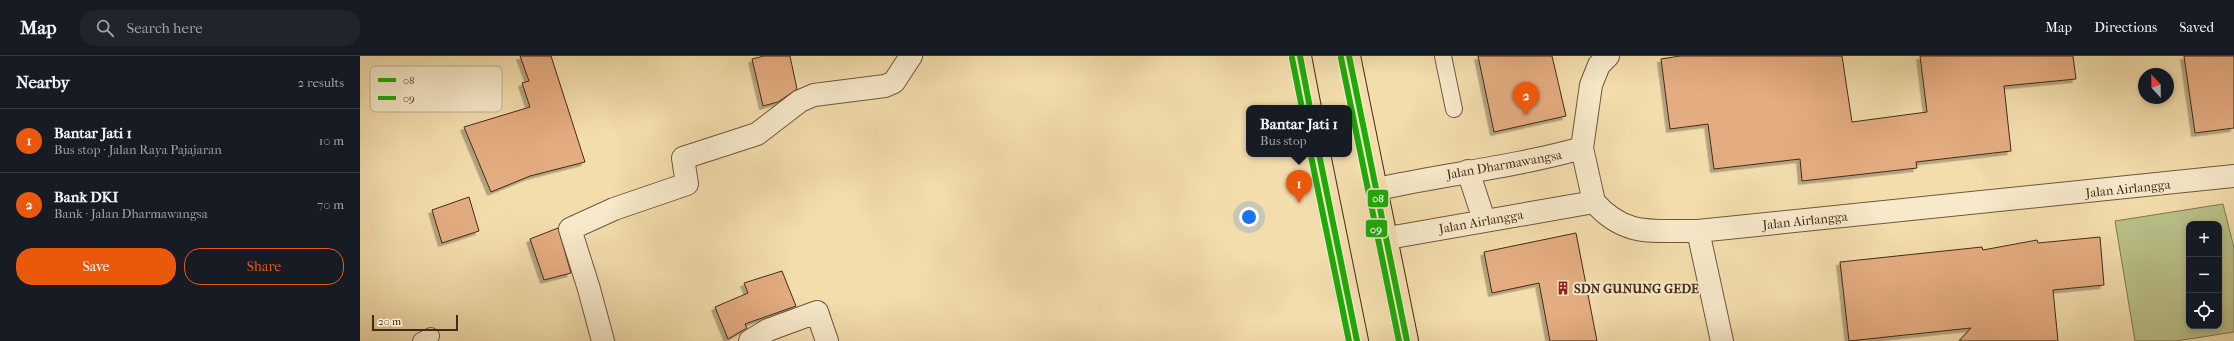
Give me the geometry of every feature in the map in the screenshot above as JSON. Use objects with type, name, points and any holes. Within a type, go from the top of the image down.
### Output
[{"type":"highway","points":[[1300,56],[1309,105]]},
{"type":"highway","points":[[1349,56],[1388,238],[1407,341]]},
{"type":"highway","points":[[1320,157],[1357,341]]},
{"type":"street","points":[[602,341],[589,289],[570,229],[614,209],[687,184],[683,158],[757,134],[800,101],[814,95],[885,86],[894,82],[911,56]]},
{"type":"street","points":[[1594,202],[1582,148],[1591,85],[1599,65],[1608,56]]},
{"type":"street","name":"Jalan Dharmawangsa","points":[[1377,189],[1468,171],[1539,160],[1582,148]]},
{"type":"street","points":[[1468,171],[1484,220]]},
{"type":"street","name":"Jalan Airlangga","points":[[1388,238],[1484,220],[1594,202],[1616,223],[1631,229],[1698,231],[2234,176]]},
{"type":"street","points":[[1698,231],[1722,341]]},
{"type":"street","points":[[750,341],[768,330],[817,312],[827,341]]},
{"type":"lane","points":[[1443,56],[1454,109]]},
{"type":"green space","points":[[2223,204],[2234,248],[2234,332],[2176,341],[2135,341],[2115,221]]},
{"type":"building","points":[[520,56],[551,56],[585,162],[530,176],[491,192],[464,127],[530,107],[522,83],[529,81]]},
{"type":"building","points":[[764,56],[790,56],[797,89],[778,102],[763,106],[752,59]]},
{"type":"building","points":[[1478,56],[1552,56],[1566,116],[1494,132]]},
{"type":"building","points":[[1680,56],[1842,56],[1852,122],[1927,112],[1920,56],[2073,56],[2076,79],[2004,86],[2011,151],[1916,162],[1917,168],[1802,181],[1800,159],[1714,169],[1708,124],[1670,129],[1661,59]]},
{"type":"building","points":[[2184,56],[2234,56],[2234,128],[2195,133]]},
{"type":"building","points":[[469,197],[479,231],[442,243],[432,210]]},
{"type":"building","points":[[558,228],[571,273],[544,280],[530,239]]},
{"type":"building","name":"SDN GUNUNG GEDE","points":[[1576,233],[1597,341],[1550,341],[1539,283],[1492,293],[1484,252]]},
{"type":"building","points":[[2100,237],[2104,285],[2053,290],[2058,341],[1959,341],[1971,328],[1849,341],[1840,262],[1982,247],[1983,250],[2037,240],[2038,243]]},
{"type":"building","points":[[782,271],[796,306],[745,324],[747,328],[728,339],[715,307],[748,293],[744,283]]},
{"type":"transit line","name":"08","points":[[1300,56],[1309,105]]},
{"type":"transit line","name":"08","points":[[1349,56],[1407,341]]},
{"type":"transit line","name":"09","points":[[1292,58],[1301,105]]},
{"type":"transit line","name":"09","points":[[1341,58],[1351,105]]},
{"type":"transit line","name":"09","points":[[1352,112],[1399,341]]},
{"type":"transit line","name":"09","points":[[1311,157],[1349,341]]},
{"type":"transit line","name":"08","points":[[1320,157],[1357,341]]},
{"type":"place","name":"Bank DKI","points":[[1526,115]]},
{"type":"place","name":"Bantar Jati 1","points":[[1299,203]]},
{"type":"place","name":"SDN GUNUNG GEDE","points":[[1563,288]]}]
